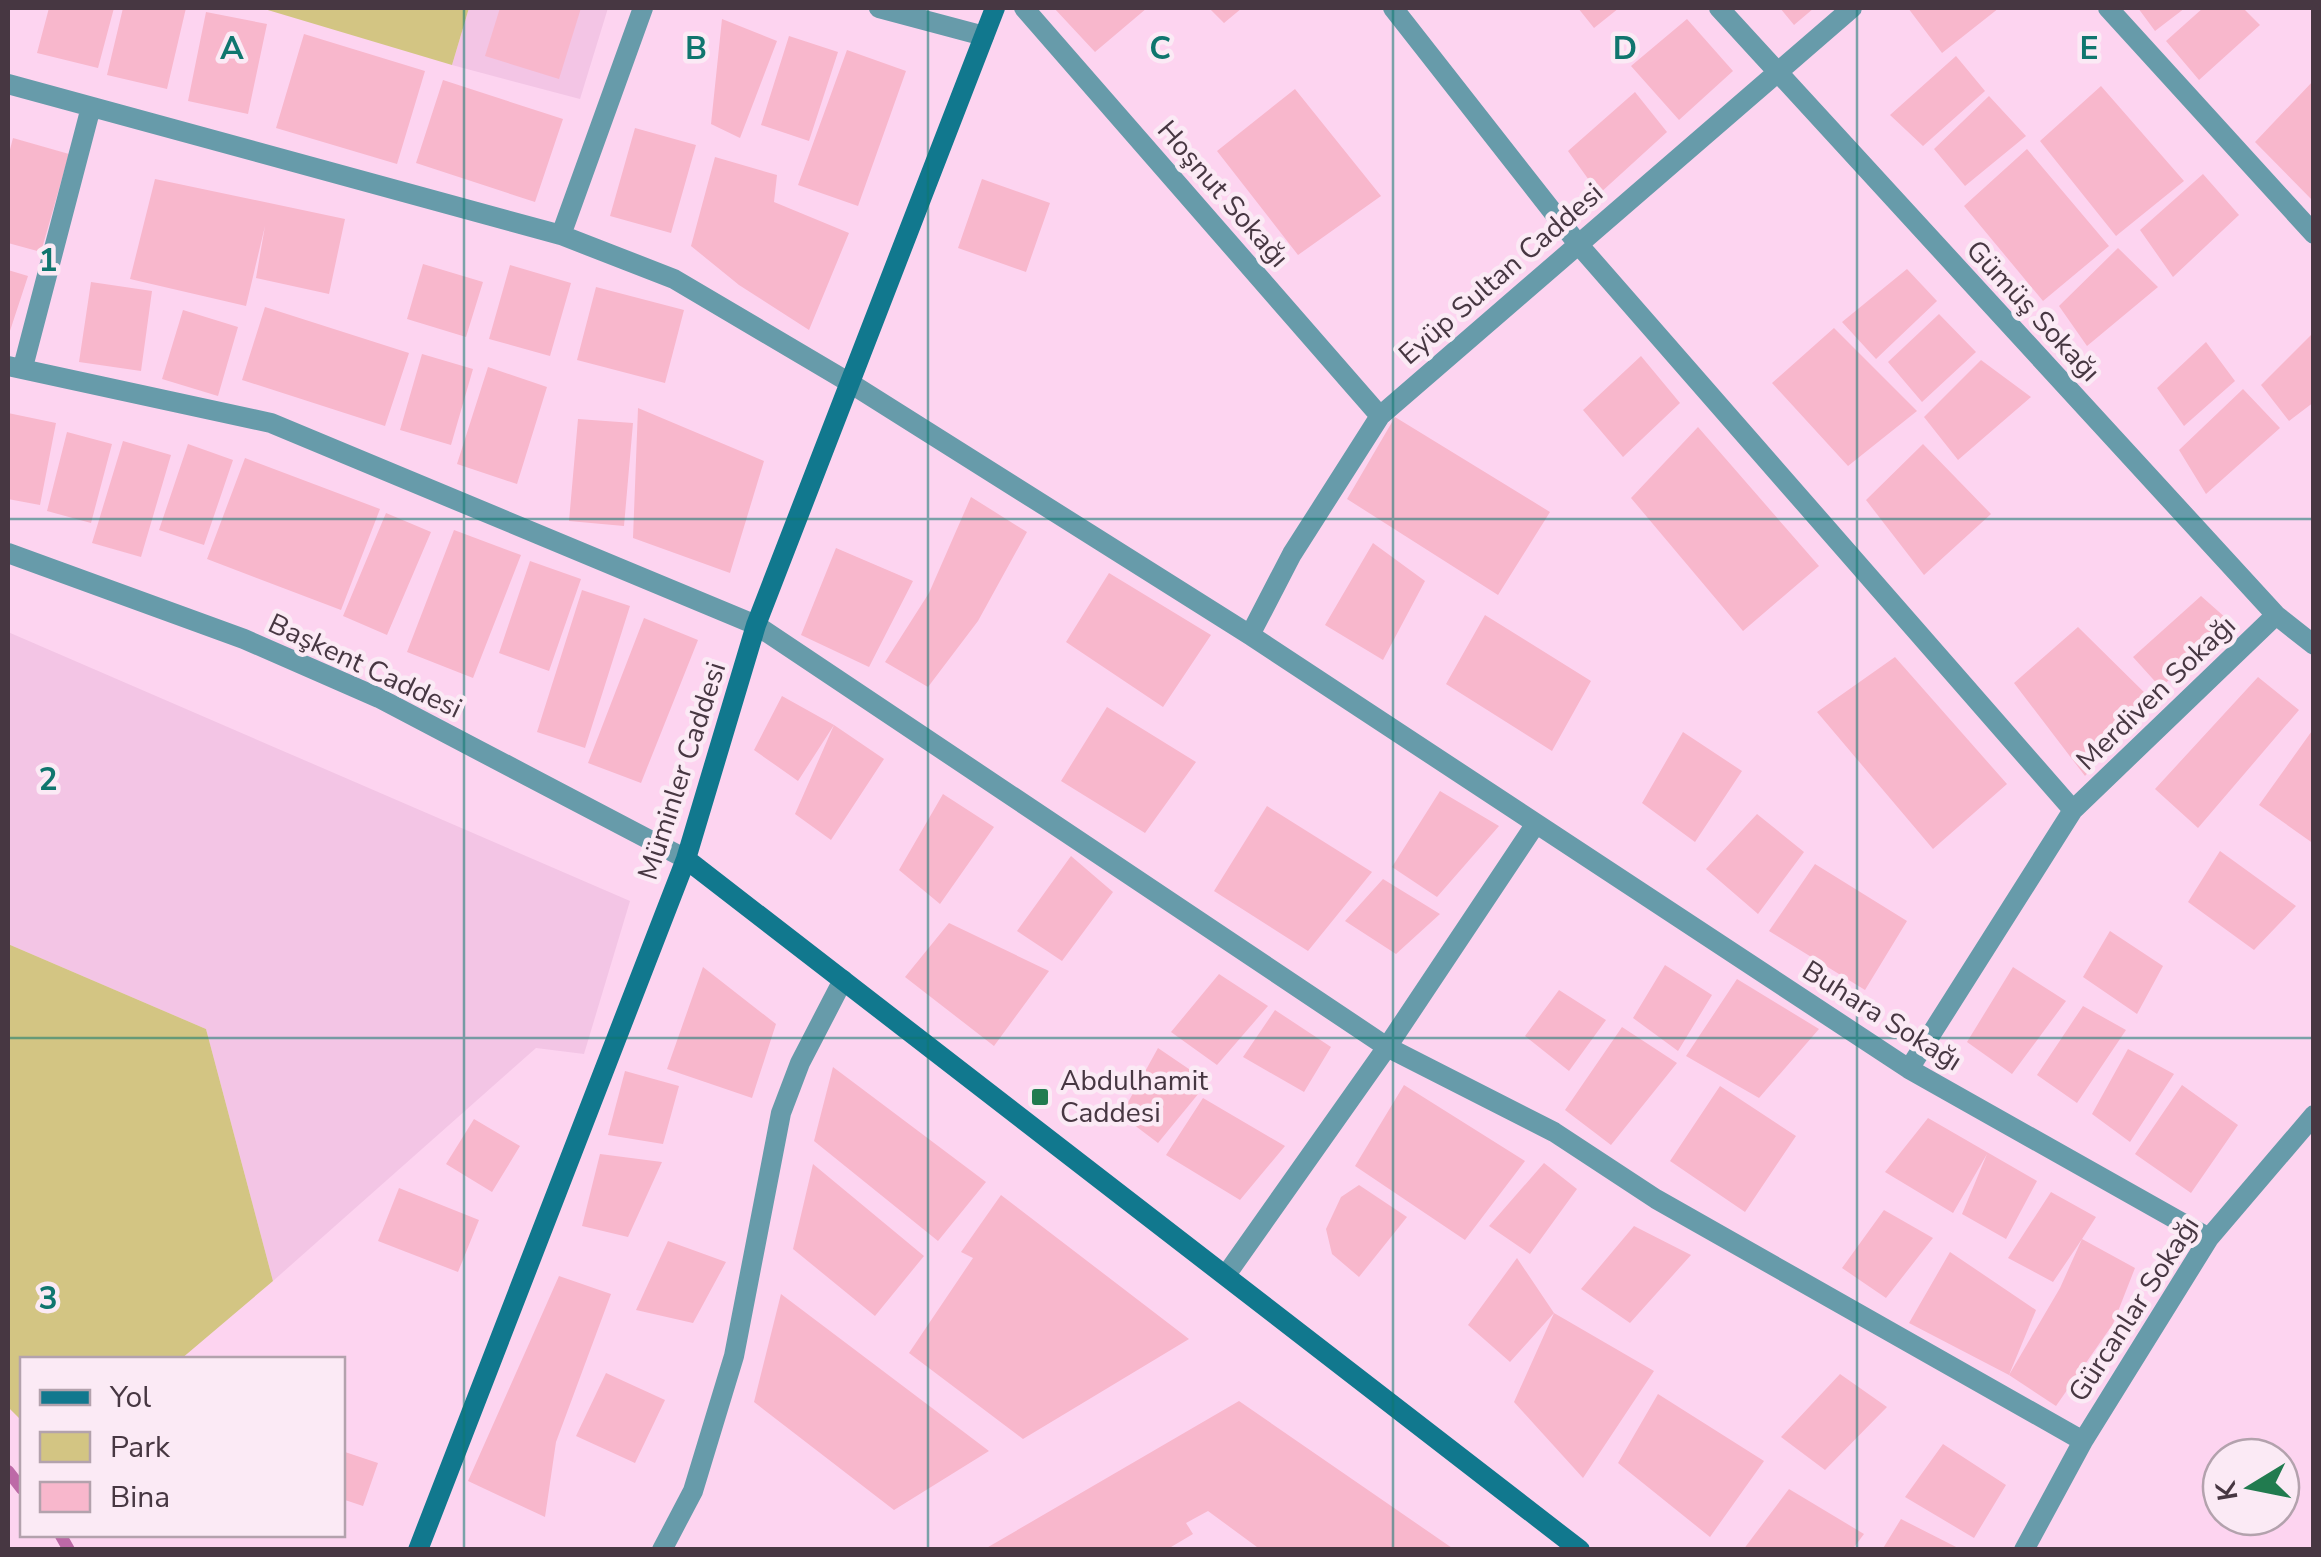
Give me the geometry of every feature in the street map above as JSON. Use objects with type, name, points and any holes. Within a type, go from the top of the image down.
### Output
[{"type":"street","points":[[561,235],[643,8]]},
{"type":"street","points":[[880,8],[984,36]]},
{"type":"street","name":"Müminler Caddesi","points":[[418,1550],[686,859],[756,625],[995,8]]},
{"type":"street","name":"Hoşnut Sokağı","points":[[1024,8],[1380,416]]},
{"type":"street","points":[[1393,8],[1578,244],[2073,810]]},
{"type":"street","name":"Gümüş Sokağı","points":[[1720,8],[2276,615],[2314,645]]},
{"type":"street","name":"Eyüp Sultan Caddesi","points":[[1250,635],[1292,554],[1380,416],[1852,8]]},
{"type":"street","points":[[2108,8],[2314,234]]},
{"type":"street","name":"Buhara Sokağı","points":[[8,84],[561,235],[674,279],[850,383],[1250,635],[1909,1069],[2209,1238]]},
{"type":"street","points":[[91,107],[15,366],[271,423],[756,625],[1387,1046],[1554,1132],[1656,1199],[2083,1441]]},
{"type":"street","name":"Başkent Caddesi","points":[[8,553],[244,638],[379,698],[686,859]]},
{"type":"street","name":"Merdiven Sokağı","points":[[1909,1069],[2073,810],[2276,615]]},
{"type":"street","points":[[1226,1275],[1536,825]]},
{"type":"street","points":[[686,859],[1580,1550]]},
{"type":"street","points":[[662,1550],[693,1491],[734,1356],[767,1168],[781,1113],[800,1063],[844,980]]},
{"type":"street","name":"Gürcanlar Sokağı","points":[[2024,1550],[2083,1441],[2209,1238],[2314,1115]]},
{"type":"shaded area","points":[[469,8],[608,8],[580,99],[452,65]]},
{"type":"shaded area","points":[[8,632],[630,901],[584,1054],[536,1048],[273,1281],[206,1029],[8,944]]},
{"type":"green space","points":[[261,8],[469,8],[452,65]]},
{"type":"green space","points":[[8,944],[206,1029],[273,1281],[183,1357],[20,1357],[20,1419],[8,1407]]},
{"type":"building","points":[[49,8],[114,8],[98,68],[37,53]]},
{"type":"building","points":[[123,8],[186,8],[167,89],[107,75]]},
{"type":"building","points":[[500,8],[581,8],[559,79],[485,56]]},
{"type":"building","points":[[1054,8],[1147,8],[1095,52]]},
{"type":"building","points":[[1209,8],[1242,8],[1224,23]]},
{"type":"building","points":[[1578,8],[1619,8],[1594,28]]},
{"type":"building","points":[[1780,8],[1814,8],[1794,25]]},
{"type":"building","points":[[1908,8],[1999,8],[1942,53]]},
{"type":"building","points":[[2138,8],[2185,8],[2155,31]]},
{"type":"building","points":[[2203,8],[2243,8],[2260,25],[2199,80],[2166,41]]},
{"type":"building","points":[[206,12],[267,24],[248,114],[188,101]]},
{"type":"building","points":[[722,19],[777,41],[740,138],[711,124]]},
{"type":"building","points":[[1687,19],[1733,71],[1679,120],[1631,66]]},
{"type":"building","points":[[304,34],[425,71],[397,164],[276,128]]},
{"type":"building","points":[[789,36],[838,52],[809,141],[761,125]]},
{"type":"building","points":[[847,50],[906,71],[858,206],[798,185]]},
{"type":"building","points":[[1956,56],[1985,91],[1923,146],[1890,115]]},
{"type":"building","points":[[443,80],[563,119],[535,202],[416,163]]},
{"type":"building","points":[[2314,80],[2314,202],[2255,142]]},
{"type":"building","points":[[2101,86],[2184,181],[2116,236],[2040,141]]},
{"type":"building","points":[[1295,89],[1381,196],[1298,255],[1217,151]]},
{"type":"building","points":[[1635,92],[1667,132],[1599,194],[1568,151]]},
{"type":"building","points":[[1989,96],[2026,136],[1965,186],[1934,149]]},
{"type":"building","points":[[635,128],[696,145],[671,233],[610,216]]},
{"type":"building","points":[[13,138],[69,154],[41,252],[8,243],[8,157]]},
{"type":"building","points":[[2027,149],[2109,246],[2043,301],[1964,206]]},
{"type":"building","points":[[715,157],[777,175],[774,202],[849,233],[809,330],[739,285],[691,246]]},
{"type":"building","points":[[2203,174],[2239,215],[2173,277],[2140,230]]},
{"type":"building","points":[[155,179],[345,219],[329,294],[256,278],[265,226],[246,306],[130,279]]},
{"type":"building","points":[[982,179],[1050,203],[1026,272],[958,248]]},
{"type":"building","points":[[2118,248],[2158,287],[2087,346],[2059,306]]},
{"type":"building","points":[[423,264],[483,282],[466,337],[407,319]]},
{"type":"building","points":[[510,265],[571,283],[550,356],[489,339]]},
{"type":"building","points":[[1907,269],[1937,301],[1876,359],[1842,322]]},
{"type":"building","points":[[8,270],[28,276],[8,337]]},
{"type":"building","points":[[91,282],[152,291],[141,371],[79,362]]},
{"type":"building","points":[[596,287],[684,310],[665,383],[577,360]]},
{"type":"building","points":[[265,307],[409,353],[385,426],[242,380]]},
{"type":"building","points":[[183,310],[238,327],[218,396],[162,379]]},
{"type":"building","points":[[1939,314],[1976,352],[1922,402],[1888,362]]},
{"type":"building","points":[[1834,328],[1917,411],[1848,466],[1772,383]]},
{"type":"building","points":[[2311,335],[2314,402],[2289,421],[2261,385]]},
{"type":"building","points":[[2206,342],[2235,381],[2184,426],[2157,388]]},
{"type":"building","points":[[422,354],[473,369],[451,445],[400,430]]},
{"type":"building","points":[[1641,356],[1680,403],[1623,457],[1583,410]]},
{"type":"building","points":[[1981,360],[2031,397],[1958,460],[1924,417]]},
{"type":"building","points":[[488,367],[547,387],[517,484],[457,464]]},
{"type":"building","points":[[2243,389],[2280,428],[2206,494],[2179,450]]},
{"type":"building","points":[[638,408],[764,461],[730,573],[633,538]]},
{"type":"building","points":[[8,413],[56,423],[40,505],[8,499]]},
{"type":"building","points":[[1395,417],[1550,512],[1498,595],[1347,499]]},
{"type":"building","points":[[578,419],[633,423],[624,526],[569,521]]},
{"type":"building","points":[[1698,427],[1819,566],[1743,631],[1631,498]]},
{"type":"building","points":[[67,432],[112,444],[91,523],[47,511]]},
{"type":"building","points":[[123,441],[171,455],[141,557],[92,543]]},
{"type":"building","points":[[188,444],[233,460],[204,545],[159,530]]},
{"type":"building","points":[[1923,444],[1991,514],[1924,575],[1866,500]]},
{"type":"building","points":[[245,458],[380,509],[341,610],[207,559]]},
{"type":"building","points":[[971,497],[1027,532],[978,621],[928,687],[885,662],[929,593]]},
{"type":"building","points":[[386,513],[431,532],[387,635],[343,616]]},
{"type":"building","points":[[454,530],[521,555],[473,678],[407,652]]},
{"type":"building","points":[[1373,543],[1425,581],[1383,660],[1325,625]]},
{"type":"building","points":[[836,548],[913,581],[869,667],[801,635]]},
{"type":"building","points":[[530,561],[581,579],[549,671],[499,653]]},
{"type":"building","points":[[1109,573],[1211,635],[1163,707],[1066,642]]},
{"type":"building","points":[[582,590],[630,606],[585,748],[537,732]]},
{"type":"building","points":[[2201,596],[2227,619],[2161,688],[2133,657]]},
{"type":"building","points":[[1485,615],[1591,681],[1552,751],[1446,684]]},
{"type":"building","points":[[644,618],[698,640],[641,783],[588,763]]},
{"type":"building","points":[[2078,627],[2154,702],[2085,776],[2014,683]]},
{"type":"building","points":[[1895,657],[2007,784],[1933,849],[1817,712]]},
{"type":"building","points":[[2258,677],[2299,710],[2198,828],[2155,789]]},
{"type":"building","points":[[782,696],[834,725],[798,781],[754,750]]},
{"type":"building","points":[[1107,707],[1196,762],[1145,833],[1061,781]]},
{"type":"building","points":[[834,725],[884,759],[831,840],[795,814]]},
{"type":"building","points":[[2314,728],[2314,844],[2259,805]]},
{"type":"building","points":[[1683,732],[1742,771],[1695,842],[1642,803]]},
{"type":"building","points":[[1440,791],[1499,826],[1437,897],[1392,867]]},
{"type":"building","points":[[943,794],[994,827],[940,904],[899,870]]},
{"type":"building","points":[[1267,806],[1372,872],[1308,951],[1214,891]]},
{"type":"building","points":[[1757,814],[1804,852],[1758,914],[1706,869]]},
{"type":"building","points":[[2220,851],[2296,906],[2254,950],[2188,902]]},
{"type":"building","points":[[1071,856],[1113,892],[1062,961],[1017,931]]},
{"type":"building","points":[[1815,864],[1907,921],[1865,990],[1769,931]]},
{"type":"building","points":[[1383,879],[1440,914],[1396,954],[1345,921]]},
{"type":"building","points":[[949,923],[1049,971],[994,1046],[905,977]]},
{"type":"building","points":[[2110,931],[2163,966],[2137,1014],[2083,977]]},
{"type":"building","points":[[1665,965],[1712,995],[1678,1051],[1633,1018]]},
{"type":"building","points":[[703,967],[776,1024],[752,1098],[667,1069]]},
{"type":"building","points":[[2013,967],[2066,1001],[2012,1074],[1967,1042]]},
{"type":"building","points":[[1219,974],[1268,1006],[1217,1065],[1171,1032]]},
{"type":"building","points":[[1737,979],[1819,1029],[1759,1098],[1686,1056]]},
{"type":"building","points":[[1559,990],[1606,1020],[1569,1071],[1525,1036]]},
{"type":"building","points":[[2083,1006],[2126,1030],[2077,1103],[2037,1075]]},
{"type":"building","points":[[1275,1010],[1331,1047],[1304,1092],[1243,1057]]},
{"type":"building","points":[[1622,1027],[1677,1063],[1611,1145],[1565,1110]]},
{"type":"building","points":[[1158,1048],[1208,1082],[1158,1143],[1121,1115]]},
{"type":"building","points":[[2128,1049],[2174,1074],[2130,1142],[2092,1114]]},
{"type":"building","points":[[833,1067],[986,1182],[938,1241],[814,1141]]},
{"type":"building","points":[[625,1071],[679,1086],[663,1144],[608,1135]]},
{"type":"building","points":[[1404,1085],[1525,1161],[1465,1240],[1355,1166]]},
{"type":"building","points":[[2182,1085],[2238,1125],[2191,1193],[2135,1154]]},
{"type":"building","points":[[1720,1086],[1796,1136],[1745,1212],[1670,1161]]},
{"type":"building","points":[[1203,1098],[1285,1146],[1240,1200],[1166,1155]]},
{"type":"building","points":[[1928,1118],[2037,1181],[2006,1239],[1962,1214],[1987,1154],[1953,1213],[1885,1172]]},
{"type":"building","points":[[474,1119],[520,1146],[492,1192],[446,1164]]},
{"type":"building","points":[[600,1154],[662,1162],[628,1237],[582,1226]]},
{"type":"building","points":[[1544,1163],[1577,1189],[1530,1254],[1489,1226]]},
{"type":"building","points":[[813,1164],[924,1256],[875,1316],[793,1249]]},
{"type":"building","points":[[1359,1185],[1407,1217],[1359,1277],[1332,1254],[1326,1229],[1341,1197]]},
{"type":"building","points":[[399,1188],[479,1220],[458,1272],[378,1241]]},
{"type":"building","points":[[2051,1192],[2096,1217],[2053,1282],[2008,1258]]},
{"type":"building","points":[[1001,1195],[1189,1339],[1023,1439],[909,1353],[973,1258],[961,1252]]},
{"type":"building","points":[[1884,1210],[1933,1238],[1886,1298],[1842,1268]]},
{"type":"building","points":[[1634,1226],[1691,1255],[1630,1323],[1581,1289]]},
{"type":"building","points":[[2082,1239],[2135,1268],[2113,1324],[2056,1406],[2009,1375],[2060,1288]]},
{"type":"building","points":[[668,1241],[726,1262],[693,1323],[636,1310]]},
{"type":"building","points":[[1950,1252],[2036,1310],[2009,1375],[1909,1323]]},
{"type":"building","points":[[1517,1258],[1554,1313],[1510,1362],[1468,1325]]},
{"type":"building","points":[[559,1276],[611,1294],[556,1442],[545,1517],[468,1481]]},
{"type":"building","points":[[781,1294],[989,1451],[894,1510],[754,1402]]},
{"type":"building","points":[[1554,1313],[1654,1371],[1583,1478],[1514,1402]]},
{"type":"building","points":[[606,1373],[665,1400],[635,1463],[576,1436]]},
{"type":"building","points":[[1840,1374],[1887,1407],[1825,1470],[1781,1437]]},
{"type":"building","points":[[1658,1394],[1764,1461],[1710,1537],[1618,1463]]},
{"type":"building","points":[[1239,1401],[1455,1550],[1261,1550],[1208,1511],[1186,1523],[1193,1534],[1166,1550],[983,1550]]},
{"type":"building","points":[[1943,1444],[2006,1485],[1974,1538],[1905,1497]]},
{"type":"building","points":[[345,1452],[378,1463],[363,1506],[345,1500]]},
{"type":"building","points":[[1789,1489],[1864,1534],[1852,1550],[1743,1550]]},
{"type":"building","points":[[1901,1519],[1962,1550],[1882,1550]]},
{"type":"waterway","points":[[8,1471],[20,1486]]},
{"type":"waterway","points":[[62,1537],[69,1550]]},
{"type":"place","name":"Abdulhamit Caddesi","points":[[1040,1097]]}]
